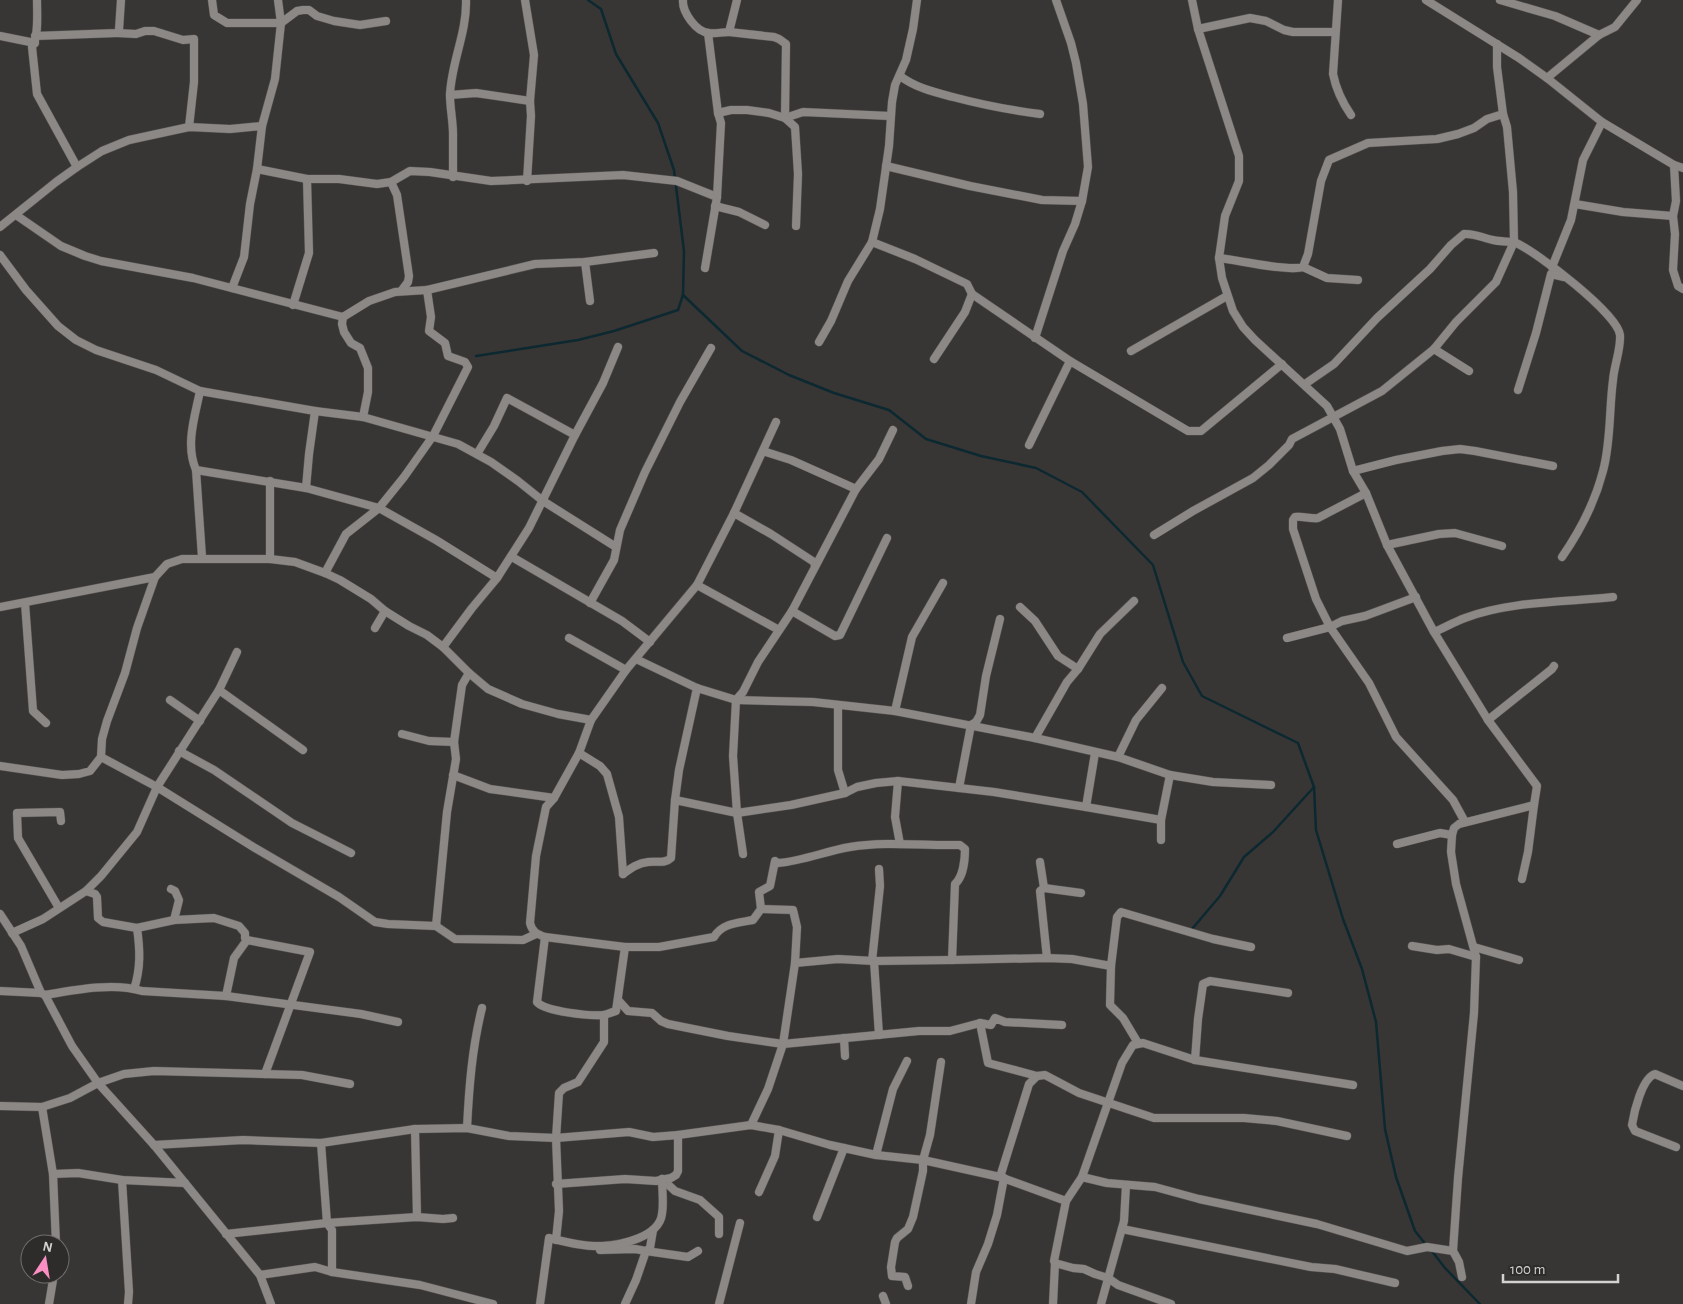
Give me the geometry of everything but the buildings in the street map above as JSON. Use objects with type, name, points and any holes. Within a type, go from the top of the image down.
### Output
[{"type":"street","points":[[36,0],[37,25],[32,47],[37,94],[77,167]]},
{"type":"street","points":[[117,33],[119,30],[120,0]]},
{"type":"street","points":[[212,0],[214,15],[227,23],[281,23],[297,11],[302,10],[308,10],[317,16],[346,24],[360,25],[386,21]]},
{"type":"street","points":[[232,288],[244,257],[262,126],[275,79],[281,23],[278,0]]},
{"type":"street","points":[[453,176],[453,133],[450,95],[452,78],[462,39],[467,9],[466,0]]},
{"type":"street","points":[[525,0],[534,55],[527,180]]},
{"type":"street","points":[[683,0],[682,4],[687,15],[696,27],[708,33],[729,32],[774,37],[786,44],[785,118]]},
{"type":"street","points":[[729,32],[737,0]]},
{"type":"street","points":[[819,342],[831,321],[848,281],[872,242],[880,209],[895,85],[900,76],[910,45],[917,0]]},
{"type":"street","points":[[1035,338],[1075,224],[1082,201],[1088,166],[1082,104],[1072,42],[1056,0]]},
{"type":"street","points":[[1192,0],[1198,29],[1239,156],[1239,181],[1225,216],[1219,258],[1227,296],[1233,311],[1243,327],[1327,406],[1340,429],[1352,471],[1366,493],[1387,545],[1434,632],[1488,720],[1537,786],[1528,852],[1522,879]]},
{"type":"street","points":[[1338,0],[1333,74],[1335,84],[1351,115]]},
{"type":"street","points":[[1426,0],[1547,78],[1602,122],[1674,165],[1683,168]]},
{"type":"street","points":[[1500,0],[1555,16],[1599,35]]},
{"type":"street","points":[[1547,78],[1599,35],[1615,26],[1637,0]]},
{"type":"street","points":[[1198,29],[1250,18],[1266,21],[1284,30],[1293,32],[1335,32]]},
{"type":"street","points":[[0,36],[35,39],[117,33],[136,34],[154,31],[183,40],[194,39],[194,82],[189,127]]},
{"type":"street","points":[[705,268],[718,197],[721,130],[708,33]]},
{"type":"street","points":[[1154,535],[1192,511],[1253,478],[1289,445],[1292,439],[1382,391],[1434,349],[1456,322],[1496,282],[1514,242],[1513,192],[1507,127],[1503,114],[1497,67],[1497,44]]},
{"type":"street","points":[[900,76],[910,84],[924,90],[997,109],[1040,114]]},
{"type":"street","points":[[450,95],[476,93],[530,101]]},
{"type":"street","points":[[718,113],[731,110],[769,113],[785,118],[795,127]]},
{"type":"street","points":[[785,118],[803,112],[890,116]]},
{"type":"street","points":[[796,226],[798,174],[795,127],[803,112]]},
{"type":"street","points":[[1303,267],[1308,254],[1321,181],[1329,160],[1368,143],[1437,139],[1458,134],[1474,128],[1487,119],[1503,114]]},
{"type":"street","points":[[1552,266],[1575,204],[1583,160],[1602,122]]},
{"type":"street","points":[[0,227],[77,167],[102,151],[129,140],[189,127],[230,129],[262,126]]},
{"type":"street","points":[[1674,165],[1676,201],[1673,216],[1675,234],[1673,270],[1678,286],[1683,289]]},
{"type":"street","points":[[886,166],[970,186],[1042,200],[1082,201]]},
{"type":"street","points":[[257,169],[307,179],[339,179],[377,184],[391,182],[410,171],[491,181],[623,175],[673,182],[718,197]]},
{"type":"street","points":[[293,305],[309,253],[307,179]]},
{"type":"street","points":[[391,182],[397,194],[409,276],[408,282],[402,290]]},
{"type":"street","points":[[1575,204],[1623,212],[1673,216]]},
{"type":"street","points":[[715,206],[739,212],[765,225]]},
{"type":"street","points":[[16,215],[62,246],[101,261],[193,278],[343,317],[369,301],[402,290],[428,290],[535,264],[585,262],[654,253]]},
{"type":"street","points":[[1304,384],[1334,364],[1377,318],[1430,269],[1464,234],[1470,233],[1493,240],[1514,242],[1552,266],[1605,311],[1615,324],[1620,335],[1613,379],[1604,470],[1578,534],[1562,557]]},
{"type":"street","points":[[872,242],[915,259],[967,284],[972,294],[1035,338],[1188,431],[1201,431],[1282,364]]},
{"type":"street","points":[[0,255],[26,290],[58,326],[76,340],[96,350],[156,370],[200,391],[315,411],[364,417],[458,444],[518,480],[542,501],[616,547]]},
{"type":"street","points":[[1219,258],[1286,269],[1303,267],[1327,278],[1358,280]]},
{"type":"street","points":[[585,262],[590,301]]},
{"type":"street","points":[[1518,390],[1536,333],[1551,274],[1566,278]]},
{"type":"street","points":[[325,573],[346,534],[379,508],[433,436],[468,367],[465,362],[448,356],[444,343],[429,331],[431,316],[428,290]]},
{"type":"street","points":[[934,359],[965,312],[972,294]]},
{"type":"street","points":[[1130,351],[1227,296]]},
{"type":"street","points":[[343,317],[344,332],[351,343],[360,348],[368,368],[368,392],[364,417]]},
{"type":"street","points":[[443,647],[497,578],[529,528],[603,382],[618,347]]},
{"type":"street","points":[[590,603],[614,560],[620,530],[645,472],[680,402],[711,348]]},
{"type":"street","points":[[1434,349],[1469,371]]},
{"type":"street","points":[[1029,445],[1070,361]]},
{"type":"street","points":[[200,391],[191,446],[193,463],[196,470],[202,557]]},
{"type":"street","points":[[477,454],[494,426],[507,398],[575,435]]},
{"type":"street","points":[[306,488],[315,411]]},
{"type":"street","points":[[776,422],[734,513],[697,585],[626,670],[591,720],[579,753],[554,798],[546,807],[536,856],[530,923],[536,934],[545,937],[625,947],[659,947],[714,937],[718,930],[724,926],[753,920],[760,909],[759,892],[770,886],[775,861],[778,863],[795,862],[850,847],[900,844],[960,845],[965,849],[960,880],[956,884],[952,960]]},
{"type":"street","points":[[743,854],[737,813],[733,756],[736,700],[743,692],[758,662],[792,611],[856,489],[879,459],[893,430]]},
{"type":"street","points":[[1352,471],[1396,460],[1460,449],[1553,466]]},
{"type":"street","points":[[763,451],[791,460],[856,489]]},
{"type":"street","points":[[196,470],[306,488],[379,508],[436,540],[497,578]]},
{"type":"street","points":[[270,481],[270,558]]},
{"type":"street","points":[[1366,493],[1347,501],[1318,518],[1295,518],[1293,520],[1293,529],[1316,599],[1325,619],[1369,683],[1396,737],[1453,800],[1465,822]]},
{"type":"street","points":[[734,513],[814,562],[815,566]]},
{"type":"street","points":[[1387,545],[1439,534],[1455,533],[1502,546]]},
{"type":"street","points":[[792,611],[836,636],[840,635],[887,538]]},
{"type":"street","points":[[0,766],[62,775],[90,771],[101,757],[102,738],[107,721],[125,672],[137,628],[155,577],[175,560],[202,557],[270,558],[295,562],[325,573],[340,580],[371,599],[385,611],[427,635],[443,647],[488,689],[522,704],[558,714],[591,720]]},
{"type":"street","points":[[512,557],[622,621],[650,642]]},
{"type":"street","points":[[0,607],[155,577]]},
{"type":"street","points":[[895,711],[912,638],[943,582]]},
{"type":"street","points":[[697,585],[779,630]]},
{"type":"street","points":[[1287,638],[1365,616],[1416,597]]},
{"type":"street","points":[[1434,632],[1482,613],[1534,603],[1614,597]]},
{"type":"street","points":[[1035,738],[1067,682],[1078,669],[1100,634],[1134,601]]},
{"type":"street","points":[[25,603],[33,711],[46,723]]},
{"type":"street","points":[[1020,607],[1036,621],[1058,656],[1078,669]]},
{"type":"street","points":[[375,628],[385,611]]},
{"type":"street","points":[[958,788],[971,725],[976,722],[980,715],[986,676],[1000,619]]},
{"type":"street","points":[[569,638],[626,670]]},
{"type":"street","points":[[12,933],[43,919],[86,891],[101,876],[137,832],[157,787],[219,690],[237,652]]},
{"type":"street","points":[[636,659],[697,688],[736,700],[813,702],[895,711],[1035,738],[1118,757],[1170,775],[1213,782],[1271,785]]},
{"type":"street","points":[[1488,720],[1554,666]]},
{"type":"street","points":[[436,926],[447,812],[456,759],[454,742],[462,685],[469,673]]},
{"type":"street","points":[[579,753],[600,766],[607,774],[619,817],[623,874],[632,866],[647,862],[665,862],[672,858],[675,800],[681,761],[697,688]]},
{"type":"street","points":[[1118,757],[1136,720],[1162,688]]},
{"type":"street","points":[[219,690],[303,750]]},
{"type":"street","points":[[170,700],[200,721]]},
{"type":"street","points":[[838,705],[838,770],[845,793]]},
{"type":"street","points":[[402,734],[429,740],[454,742]]},
{"type":"street","points":[[179,750],[214,770],[292,823],[350,853]]},
{"type":"street","points":[[1086,807],[1095,753]]},
{"type":"street","points":[[101,757],[157,787],[255,848],[339,897],[375,922],[436,926],[455,939],[524,940],[536,934]]},
{"type":"street","points":[[453,775],[490,789],[554,798]]},
{"type":"street","points":[[1161,840],[1161,820],[1170,775]]},
{"type":"street","points":[[675,800],[737,813],[791,805],[845,793],[857,787],[898,781],[1011,794],[1161,820]]},
{"type":"street","points":[[898,781],[895,817],[900,844]]},
{"type":"street","points":[[1462,1277],[1459,1262],[1452,1250],[1474,1013],[1476,957],[1456,884],[1451,852],[1452,835],[1454,828],[1459,824],[1534,805]]},
{"type":"street","points":[[59,908],[18,838],[17,813],[60,812],[62,821]]},
{"type":"street","points":[[1397,844],[1440,832],[1452,835]]},
{"type":"street","points":[[1040,862],[1044,888],[1040,893],[1047,958]]},
{"type":"street","points":[[879,869],[880,886],[873,961],[879,1035]]},
{"type":"street","points":[[1044,888],[1081,893]]},
{"type":"street","points":[[171,889],[175,891],[179,900],[174,920]]},
{"type":"street","points":[[86,891],[95,894],[97,897],[98,918],[100,921],[137,928],[174,920],[214,918],[239,926],[245,933],[247,940]]},
{"type":"street","points":[[751,1125],[768,1089],[783,1044],[795,963],[796,927],[793,910],[760,909]]},
{"type":"street","points":[[1138,1043],[1123,1018],[1110,1005],[1117,917],[1121,912],[1213,939],[1250,947]]},
{"type":"street","points":[[0,914],[21,946],[43,994],[72,1046],[98,1083],[154,1145],[260,1275],[271,1304]]},
{"type":"street","points":[[134,989],[138,979],[141,952],[137,928]]},
{"type":"street","points":[[545,937],[537,1002],[540,1006],[569,1013],[604,1015],[616,1011],[625,947]]},
{"type":"street","points":[[226,996],[234,958],[247,940]]},
{"type":"street","points":[[247,940],[310,952],[265,1074]]},
{"type":"street","points":[[1412,946],[1437,950],[1449,949],[1476,957]]},
{"type":"street","points":[[1474,947],[1519,960]]},
{"type":"street","points":[[795,963],[838,959],[873,961],[1047,958],[1112,966]]},
{"type":"street","points":[[1195,1060],[1203,984],[1210,980],[1288,993]]},
{"type":"street","points":[[0,990],[43,994],[100,987],[226,996],[360,1014],[398,1022]]},
{"type":"street","points":[[618,1000],[628,1012],[652,1013],[668,1024],[728,1036],[783,1044],[879,1035],[950,1031],[980,1023],[990,1025],[995,1018],[1004,1022],[1062,1025]]},
{"type":"street","points":[[467,1128],[472,1060],[482,1008]]},
{"type":"street","points":[[556,1240],[558,1189],[556,1184],[556,1138],[559,1093],[564,1088],[578,1082],[604,1042],[604,1015]]},
{"type":"street","points":[[980,1023],[988,1063],[1036,1076],[1046,1075],[1079,1093],[1154,1118],[1244,1118],[1269,1120],[1346,1136]]},
{"type":"street","points":[[844,1038],[845,1056]]},
{"type":"street","points":[[1053,1304],[1056,1263],[1054,1258],[1066,1201],[1082,1177],[1122,1063],[1133,1045],[1143,1043],[1195,1060],[1353,1085]]},
{"type":"street","points":[[876,1155],[893,1089],[907,1061]]},
{"type":"street","points":[[908,1286],[905,1277],[892,1276],[891,1267],[895,1242],[908,1229],[913,1217],[923,1171],[922,1160],[930,1136],[941,1062]]},
{"type":"street","points":[[0,1106],[42,1107],[70,1098],[98,1083],[124,1074],[154,1071],[302,1075],[350,1084]]},
{"type":"street","points":[[1676,1147],[1634,1131],[1632,1125],[1644,1084],[1650,1075],[1656,1074],[1683,1086]]},
{"type":"street","points":[[971,1304],[976,1272],[988,1244],[997,1215],[1002,1177],[1029,1084],[1036,1076]]},
{"type":"street","points":[[42,1107],[53,1174],[56,1234]]},
{"type":"street","points":[[154,1145],[243,1140],[321,1143],[415,1129],[467,1128],[509,1136],[556,1138],[629,1132],[653,1137],[751,1125],[779,1130],[876,1155],[922,1160],[1002,1177],[1066,1201]]},
{"type":"street","points":[[415,1129],[418,1217]]},
{"type":"street","points":[[759,1192],[775,1156],[779,1130]]},
{"type":"street","points":[[556,1184],[624,1179],[656,1181],[671,1178],[678,1171],[678,1135]]},
{"type":"street","points":[[321,1143],[327,1223],[332,1230],[332,1272]]},
{"type":"street","points":[[817,1217],[844,1148]]},
{"type":"street","points":[[53,1174],[78,1174],[122,1180],[185,1183]]},
{"type":"street","points":[[1082,1177],[1107,1183],[1155,1187],[1199,1199],[1317,1224],[1407,1251],[1427,1247],[1452,1250]]},
{"type":"street","points":[[626,1304],[646,1251],[650,1248],[653,1230],[662,1215],[662,1179]]},
{"type":"street","points":[[662,1179],[675,1191],[700,1200],[719,1217],[719,1234]]},
{"type":"street","points":[[122,1180],[129,1292],[128,1304]]},
{"type":"street","points":[[1101,1304],[1124,1221],[1126,1184]]},
{"type":"street","points":[[226,1234],[327,1223],[418,1217],[454,1218]]},
{"type":"street","points":[[719,1304],[740,1223]]},
{"type":"street","points":[[1122,1229],[1311,1267],[1336,1269],[1395,1283]]},
{"type":"street","points":[[540,1304],[549,1238],[567,1243],[603,1246],[643,1237],[653,1230]]},
{"type":"street","points":[[595,1245],[602,1251],[628,1249],[688,1257],[698,1251]]},
{"type":"street","points":[[1056,1263],[1084,1269],[1108,1278],[1118,1285],[1171,1304]]},
{"type":"street","points":[[260,1275],[315,1267],[332,1272],[420,1284],[493,1304]]},
{"type":"street","points":[[49,1304],[52,1284]]},
{"type":"waterway","points":[[588,0],[601,9],[616,54],[658,123],[674,170],[684,251],[683,295],[742,351],[789,375],[834,393],[889,410],[926,439],[981,456],[1036,468],[1082,492],[1153,565],[1183,662],[1202,696],[1298,743],[1314,787],[1316,830],[1343,919],[1362,969],[1376,1022],[1385,1129],[1396,1177],[1415,1231],[1427,1246]]},
{"type":"waterway","points":[[476,356],[578,340],[614,331],[678,310],[683,295]]},
{"type":"waterway","points":[[1192,929],[1220,896],[1244,857],[1273,832],[1314,787]]},
{"type":"waterway","points":[[1431,1250],[1445,1268],[1480,1304]]}]
